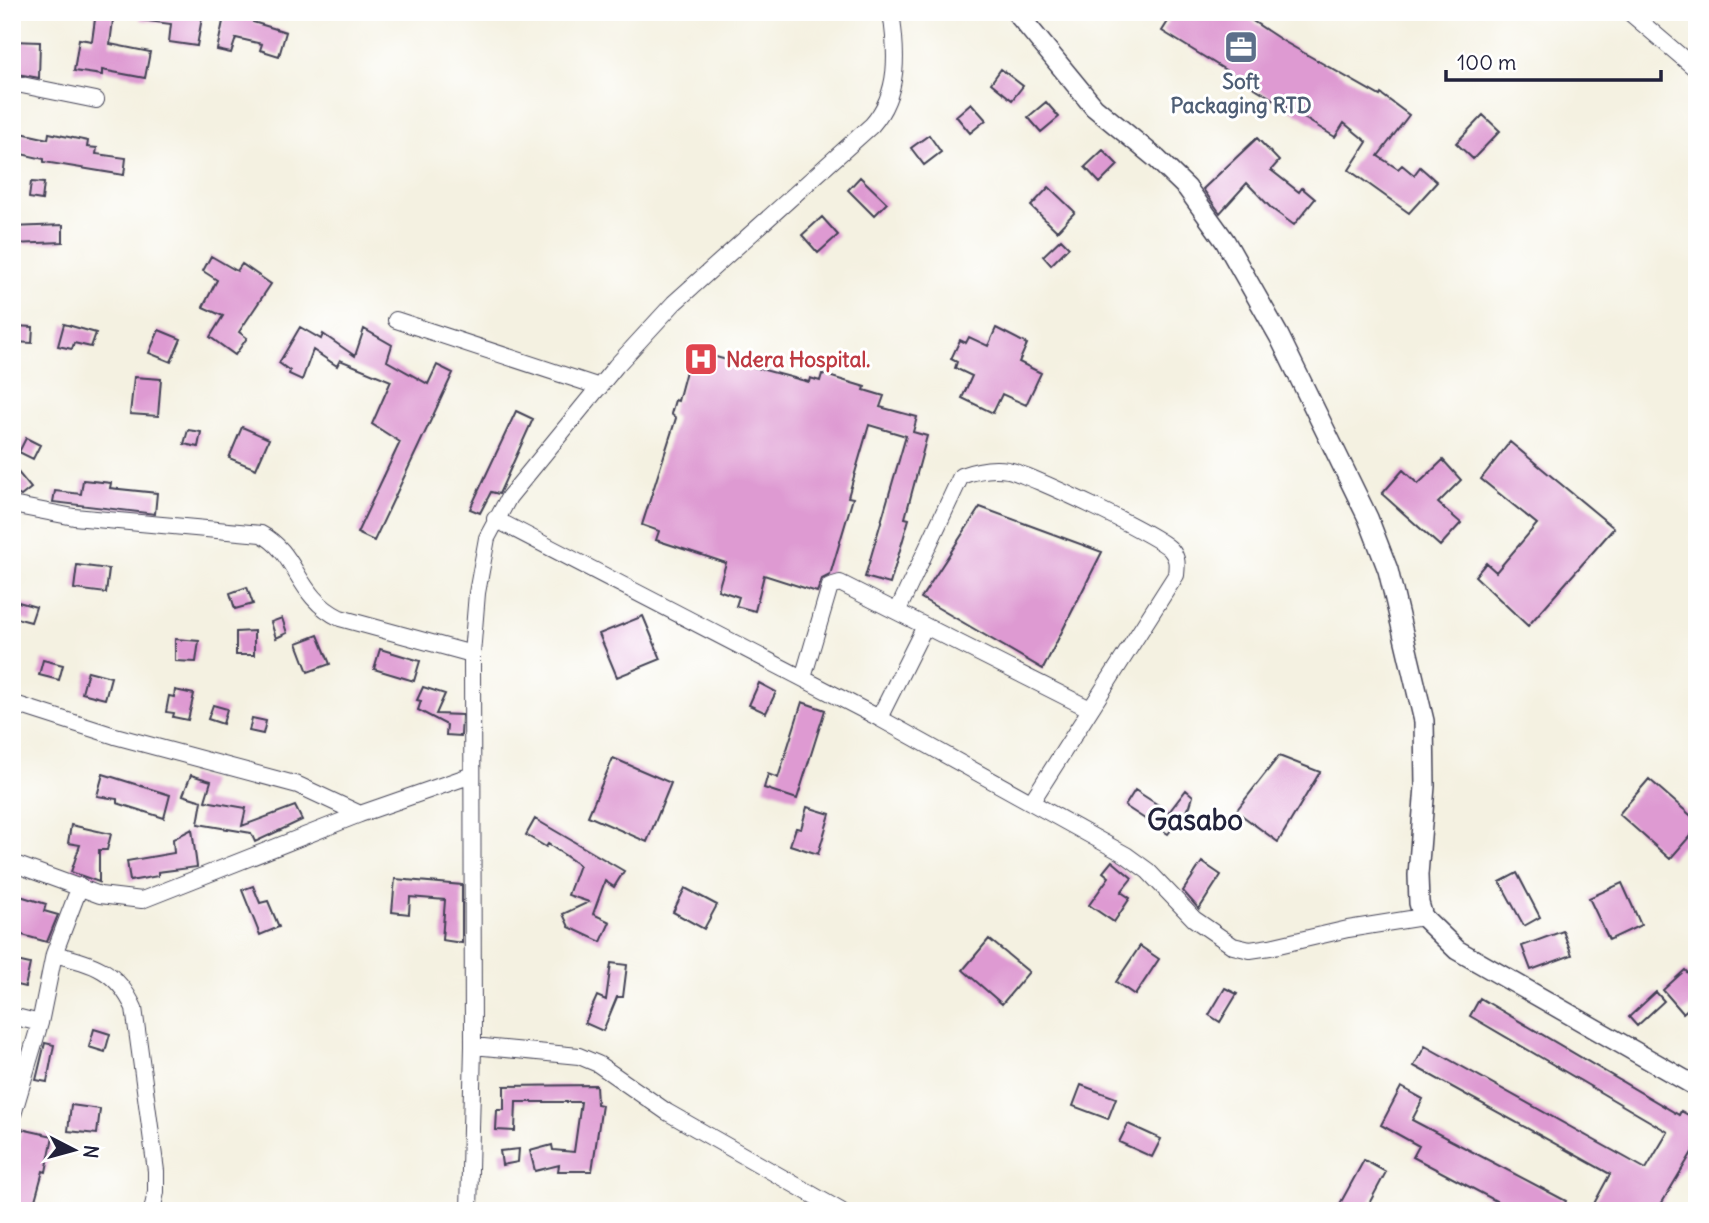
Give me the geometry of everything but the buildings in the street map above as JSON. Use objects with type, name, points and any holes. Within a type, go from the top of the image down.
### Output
[{"type":"main road","points":[[1016,12],[1094,107],[1157,159],[1187,188],[1225,241],[1279,336],[1368,518],[1388,570],[1424,721],[1425,786],[1418,875],[1419,902],[1423,917],[1457,950],[1697,1087]]},
{"type":"street","points":[[469,1211],[473,1046],[472,654],[477,593],[487,538],[509,497],[674,303],[872,125],[886,109],[895,84],[891,12]]},
{"type":"street","points":[[1629,12],[1697,70]]},
{"type":"street","points":[[12,83],[96,100]]},
{"type":"street","points":[[396,320],[600,387]]},
{"type":"street","points":[[898,610],[961,476],[977,470],[1011,470],[1137,528],[1171,548],[1178,562],[1176,575],[1032,801]]},
{"type":"street","points":[[12,505],[74,517],[261,534],[278,544],[310,597],[321,609],[340,618],[472,654]]},
{"type":"street","points":[[495,519],[880,718],[1126,855],[1148,872],[1194,919],[1233,946],[1250,950],[1270,947],[1348,929],[1423,917]]},
{"type":"street","points":[[803,678],[830,586],[834,582],[898,610],[1090,709]]},
{"type":"street","points":[[880,718],[925,626]]},
{"type":"street","points":[[12,703],[115,736],[298,785],[360,814]]},
{"type":"street","points":[[12,863],[100,895],[142,900],[360,814],[472,775]]},
{"type":"street","points":[[12,1118],[40,1023],[54,954],[80,886]]},
{"type":"street","points":[[54,954],[87,962],[110,973],[125,988],[134,1008],[156,1171],[152,1211]]},
{"type":"street","points":[[12,1016],[40,1023]]},
{"type":"street","points":[[473,1046],[579,1056],[589,1060],[667,1112],[841,1211]]},
{"type":"place","name":"Soft Packaging RTD","points":[[1241,47]]},
{"type":"place","name":"Ndera Hospital.","points":[[701,359]]},
{"type":"district","name":"Gasabo","points":[[1195,820]]}]
